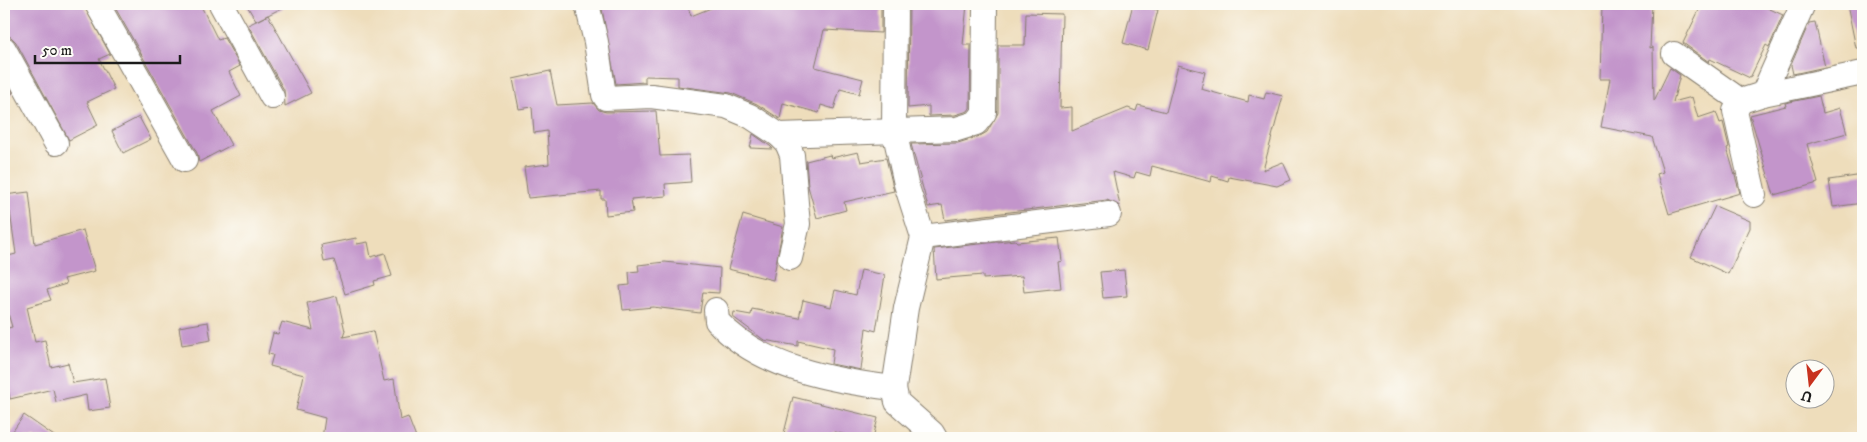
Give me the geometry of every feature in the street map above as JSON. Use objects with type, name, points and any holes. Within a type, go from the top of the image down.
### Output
[{"type":"street","points":[[97,4],[185,160]]},
{"type":"street","points":[[221,4],[272,96]]},
{"type":"street","points":[[588,4],[604,96],[606,98],[651,96],[726,106],[750,116],[788,143],[792,154],[798,224],[796,242],[790,258]]},
{"type":"street","points":[[895,4],[894,130],[906,184],[923,237],[906,308],[894,388],[897,402],[932,433],[935,438]]},
{"type":"street","points":[[779,135],[957,129],[971,126],[980,120],[984,113],[985,4]]},
{"type":"street","points":[[1752,97],[1797,6]]},
{"type":"street","points":[[4,49],[56,143]]},
{"type":"street","points":[[1674,54],[1752,97]]},
{"type":"street","points":[[1754,195],[1735,115],[1736,107],[1752,97],[1862,78]]},
{"type":"street","points":[[923,237],[1109,214]]},
{"type":"street","points":[[716,310],[717,321],[730,336],[767,356],[806,372],[860,384],[894,388]]},
{"type":"building","points":[[11,4],[83,4],[110,54],[99,59],[114,89],[87,102],[98,125],[69,140],[16,42],[11,37],[4,35],[4,8]]},
{"type":"building","points":[[113,4],[200,4],[218,40],[224,38],[240,66],[229,72],[241,96],[213,111],[231,145],[199,162],[197,153]]},
{"type":"building","points":[[246,4],[290,4],[256,21]]},
{"type":"building","points":[[601,4],[687,4],[691,16],[721,4],[881,4],[881,33],[824,30],[815,67],[863,79],[859,94],[840,89],[834,109],[821,105],[819,113],[783,103],[780,119],[757,104],[731,93],[678,86],[678,77],[645,76],[645,82],[616,84]]},
{"type":"building","points":[[909,4],[967,4],[963,45],[971,45],[970,108],[968,111],[955,115],[929,116],[929,106],[908,108]]},
{"type":"building","points":[[1133,4],[1158,10],[1148,50],[1123,43]]},
{"type":"building","points":[[1602,4],[1652,4],[1650,48],[1653,47],[1654,101],[1670,68],[1680,75],[1673,102],[1692,97],[1698,118],[1716,112],[1720,123],[1723,122],[1729,147],[1727,148],[1740,193],[1669,214],[1657,174],[1663,172],[1652,137],[1601,127],[1610,79],[1600,79]]},
{"type":"building","points":[[1702,4],[1759,4],[1783,15],[1769,47],[1766,45],[1750,78],[1710,59],[1709,62],[1683,43]]},
{"type":"building","points":[[1847,4],[1863,4],[1863,48],[1856,48]]},
{"type":"building","points":[[1026,13],[1062,14],[1060,108],[1072,107],[1072,131],[1128,108],[1136,111],[1138,105],[1166,112],[1178,65],[1205,72],[1201,89],[1248,102],[1249,95],[1264,99],[1266,92],[1283,96],[1263,170],[1283,162],[1291,180],[1277,186],[1229,177],[1228,181],[1212,176],[1211,182],[1152,166],[1150,176],[1136,172],[1134,178],[1113,172],[1120,206],[1107,200],[945,220],[942,205],[928,207],[911,144],[958,143],[987,132],[998,113],[998,45],[1025,45]]},
{"type":"building","points":[[268,15],[311,93],[285,106],[284,90],[248,25]]},
{"type":"building","points":[[1815,22],[1825,67],[1793,74],[1791,65],[1809,23]]},
{"type":"building","points":[[550,71],[557,105],[593,103],[599,110],[606,112],[656,111],[660,156],[689,155],[691,182],[665,184],[666,196],[631,199],[633,212],[606,215],[605,199],[601,199],[601,191],[528,198],[524,167],[549,164],[547,131],[534,133],[532,107],[519,109],[513,79]]},
{"type":"building","points":[[4,77],[13,93],[4,98]]},
{"type":"building","points":[[1819,96],[1823,113],[1840,108],[1847,133],[1807,144],[1818,183],[1774,195],[1750,115],[1786,106],[1785,103]]},
{"type":"building","points":[[139,117],[151,139],[123,153],[112,131]]},
{"type":"building","points":[[753,134],[770,146],[773,149],[750,148]]},
{"type":"building","points":[[858,152],[861,162],[886,158],[894,191],[844,202],[846,210],[817,218],[808,186],[806,161],[830,155],[831,158]]},
{"type":"building","points":[[1863,175],[1863,203],[1833,207],[1829,180]]},
{"type":"building","points":[[29,192],[35,244],[83,230],[95,271],[64,279],[66,284],[47,290],[51,300],[27,307],[35,342],[45,340],[51,367],[68,363],[73,383],[105,378],[110,408],[88,411],[86,395],[56,402],[53,389],[10,399],[4,371],[4,329],[12,327],[4,300],[4,257],[16,254],[10,212],[4,213],[4,195]]},
{"type":"building","points":[[1715,206],[1750,221],[1750,228],[1728,274],[1691,257]]},
{"type":"building","points":[[743,215],[783,227],[773,280],[728,269]]},
{"type":"building","points":[[356,238],[357,244],[368,242],[371,257],[385,253],[392,276],[374,281],[375,285],[345,294],[334,260],[324,262],[321,245]]},
{"type":"building","points":[[1059,238],[1062,261],[1058,262],[1061,288],[1024,292],[1022,276],[983,279],[983,275],[936,279],[934,249],[1015,240],[1017,242]]},
{"type":"building","points":[[665,262],[720,268],[719,293],[703,292],[700,313],[653,307],[623,310],[620,286],[630,285],[629,272],[639,271],[638,265]]},
{"type":"building","points":[[861,270],[885,275],[876,331],[866,328],[861,370],[831,364],[833,349],[798,341],[798,346],[764,340],[733,317],[734,312],[751,315],[752,309],[799,318],[803,300],[831,307],[835,290],[856,295]]},
{"type":"building","points":[[1124,270],[1127,296],[1103,298],[1100,272]]},
{"type":"building","points":[[337,296],[345,331],[343,337],[373,331],[384,381],[394,379],[400,420],[408,417],[416,438],[322,438],[325,418],[296,410],[304,375],[270,366],[273,355],[268,354],[273,333],[278,334],[282,322],[313,330],[307,303]]},
{"type":"building","points":[[208,322],[211,340],[182,345],[179,327]]},
{"type":"building","points":[[793,397],[878,418],[873,438],[859,438],[834,432],[832,438],[804,438],[784,433]]},
{"type":"building","points":[[24,415],[57,438],[8,438]]}]
